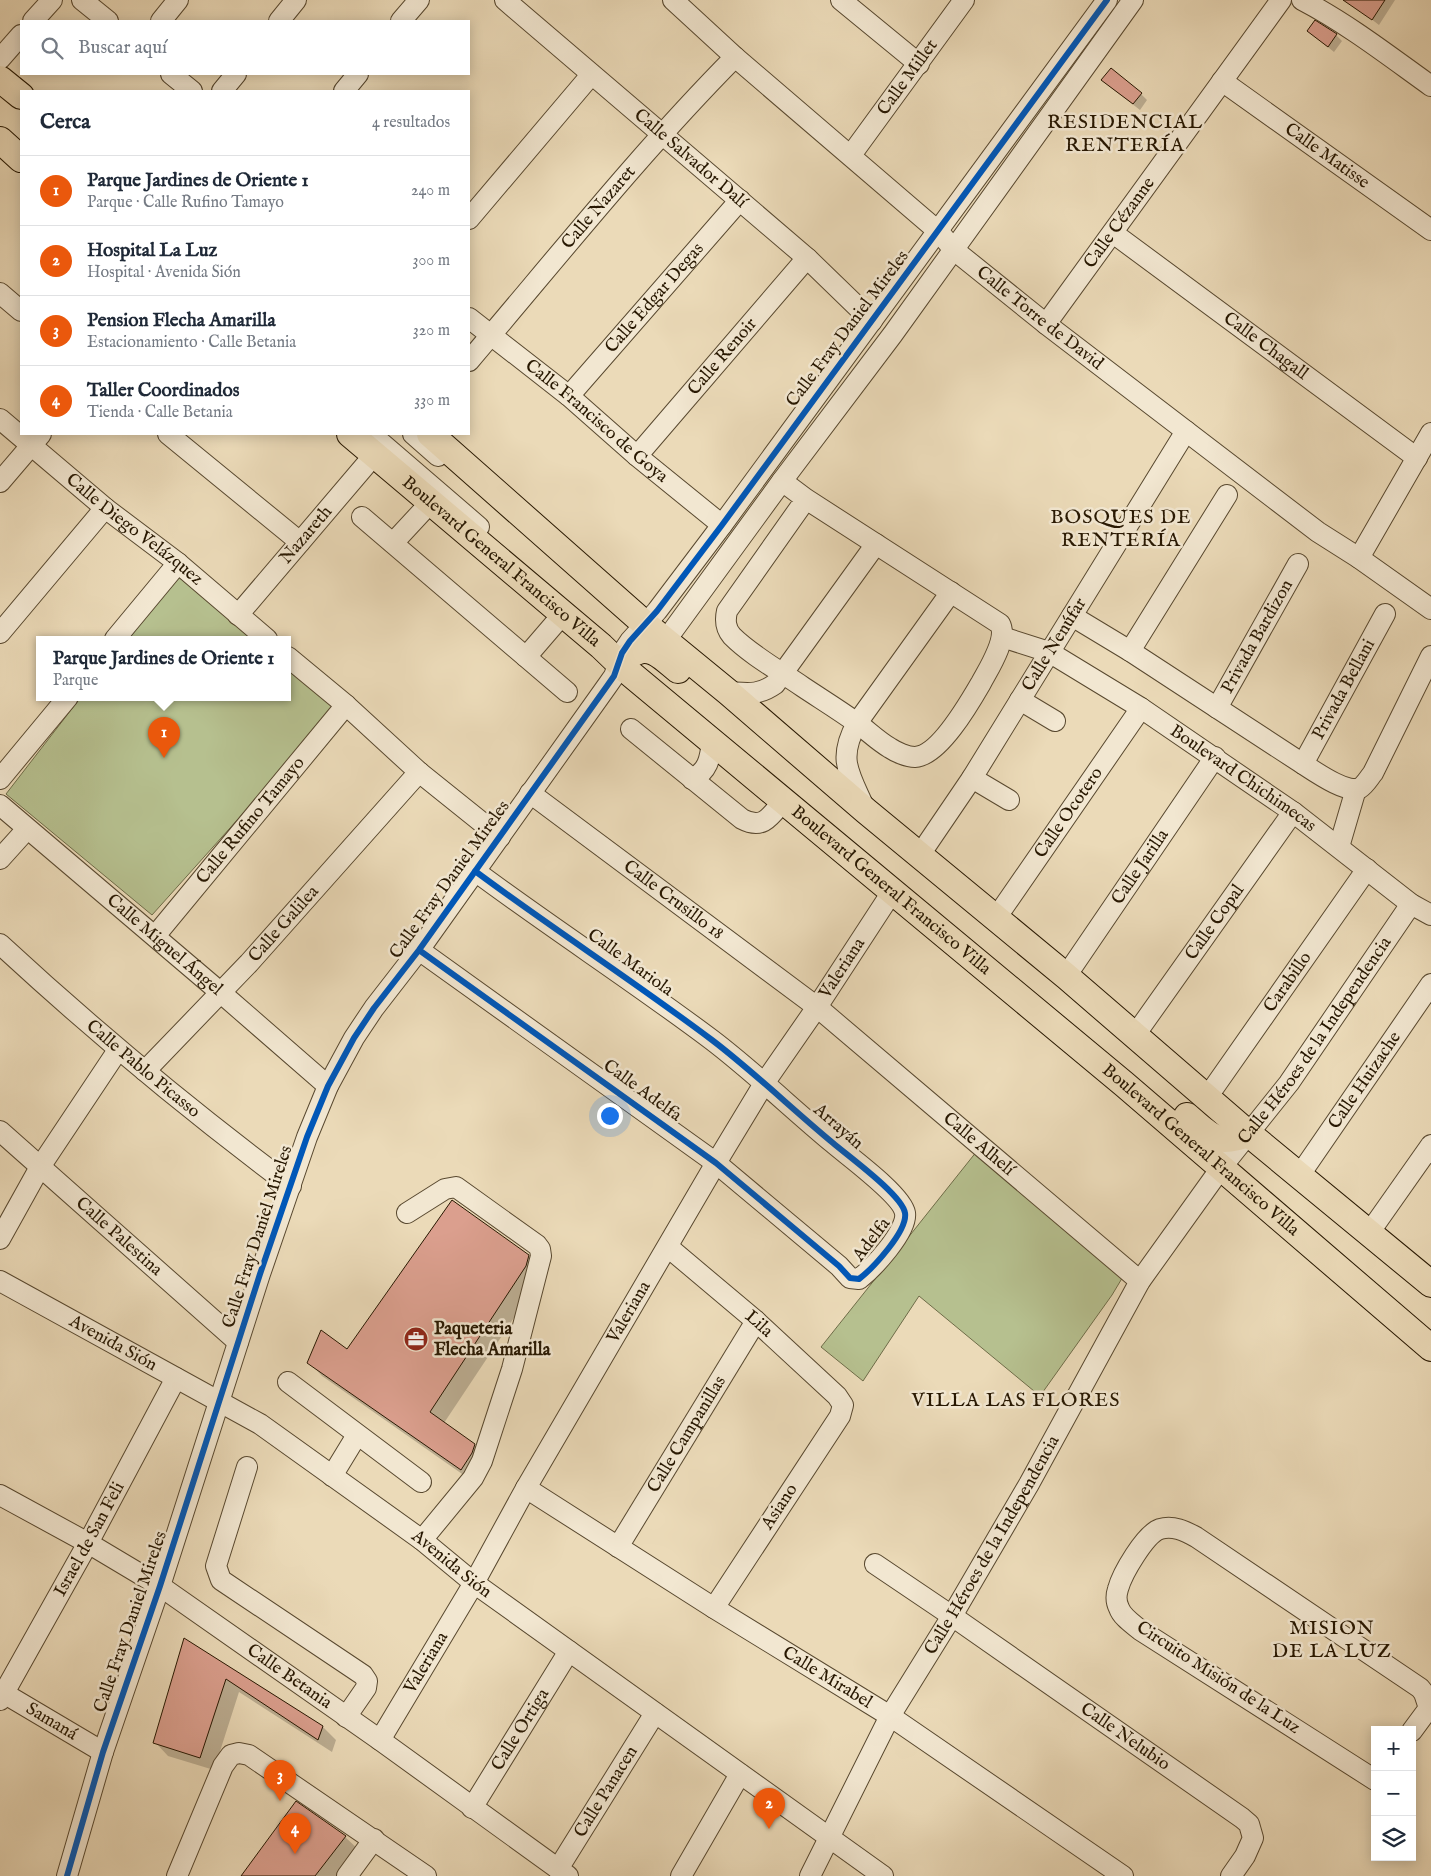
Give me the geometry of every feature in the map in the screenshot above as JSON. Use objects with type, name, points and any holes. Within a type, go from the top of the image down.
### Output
[{"type":"main road","points":[[0,79],[20,95]]},
{"type":"main road","points":[[0,140],[20,158]]},
{"type":"main road","name":"Boulevard General Francisco Villa","points":[[352,435],[372,444],[431,502],[563,614],[636,658],[728,692],[798,757],[996,918],[1208,1096],[1245,1136],[1299,1176],[1431,1284]]},
{"type":"main road","name":"Boulevard General Francisco Villa","points":[[431,435],[642,627],[636,658]]},
{"type":"main road","points":[[636,658],[776,749],[798,757]]},
{"type":"main road","name":"Boulevard General Francisco Villa","points":[[636,658],[712,742],[892,892],[1135,1086],[1431,1348]]},
{"type":"main road","points":[[1135,1086],[1173,1103],[1209,1136],[1225,1140],[1245,1136]]},
{"type":"street","points":[[34,20],[52,0]]},
{"type":"street","points":[[82,0],[107,20]]},
{"type":"street","points":[[162,20],[178,0]]},
{"type":"street","points":[[280,20],[296,0]]},
{"type":"street","points":[[403,20],[419,0]]},
{"type":"street","name":"Calle Salvador Dalí","points":[[505,0],[808,258],[872,321]]},
{"type":"street","points":[[841,0],[919,64]]},
{"type":"street","name":"Calle Millet","points":[[851,155],[964,0]]},
{"type":"street","name":"Calle Fray Daniel Mireles","points":[[636,658],[642,627],[722,525],[939,232],[1107,0]]},
{"type":"street","name":"Calle Fray Daniel Mireles","points":[[67,1876],[103,1752],[160,1586],[238,1342],[307,1137],[328,1086],[354,1038],[530,793],[636,658],[782,481],[893,334],[1133,0]]},
{"type":"street","name":"Calle Cézanne","points":[[1046,324],[1281,0]]},
{"type":"street","points":[[1302,0],[1325,12],[1375,45],[1431,86]]},
{"type":"street","name":"Calle Torre de David","points":[[683,3],[735,57],[939,232],[954,250],[1046,324],[1318,532],[1359,558],[1431,609]]},
{"type":"street","points":[[0,59],[20,36]]},
{"type":"street","name":"Calle Nazaret","points":[[470,360],[663,134],[735,57]]},
{"type":"street","points":[[172,75],[191,90]]},
{"type":"street","points":[[223,90],[235,75]]},
{"type":"street","points":[[345,90],[357,75]]},
{"type":"street","points":[[470,218],[591,75]]},
{"type":"street","name":"Calle Matisse","points":[[1222,81],[1431,230]]},
{"type":"street","points":[[0,88],[20,105]]},
{"type":"street","points":[[0,124],[20,142]]},
{"type":"street","name":"Calle Edgar Degas","points":[[569,396],[740,200]]},
{"type":"street","name":"Calle Chagall","points":[[1113,233],[1417,458]]},
{"type":"street","name":"Calle Renoir","points":[[637,456],[808,258]]},
{"type":"street","points":[[0,294],[20,311]]},
{"type":"street","name":"Calle Francisco de Goya","points":[[470,319],[569,396],[637,456],[722,525]]},
{"type":"street","name":"Calle Diego Velázquez","points":[[0,419],[20,431]]},
{"type":"street","name":"Calle Nenúfar","points":[[919,856],[972,778],[1186,430]]},
{"type":"street","points":[[1359,558],[1431,434]]},
{"type":"street","points":[[169,435],[300,542]]},
{"type":"street","points":[[413,435],[642,627]]},
{"type":"street","points":[[0,482],[36,440]]},
{"type":"street","name":"Calle Diego Velázquez","points":[[36,440],[105,508],[178,563],[263,636]]},
{"type":"street","points":[[372,444],[461,510],[636,658],[897,886],[1135,1086]]},
{"type":"street","name":"Nazareth","points":[[238,615],[300,542],[372,444]]},
{"type":"street","points":[[782,481],[1000,624],[1003,629],[998,650],[973,697],[943,740],[923,755],[916,757],[890,748],[857,723],[749,650],[731,635],[726,627],[725,618],[727,611],[806,498]]},
{"type":"street","points":[[1130,652],[1227,495]]},
{"type":"street","points":[[393,543],[431,502]]},
{"type":"street","points":[[0,633],[105,508]]},
{"type":"street","points":[[362,517],[567,692]]},
{"type":"street","points":[[728,692],[752,693],[765,691],[775,684],[876,544]]},
{"type":"street","points":[[117,636],[178,563]]},
{"type":"street","name":"Privada Bardizon","points":[[1217,708],[1298,564]]},
{"type":"street","points":[[866,811],[846,764],[848,738],[951,592]]},
{"type":"street","points":[[526,657],[563,614]]},
{"type":"street","name":"Privada Bellani","points":[[1303,764],[1385,614]]},
{"type":"street","points":[[1072,616],[1303,764],[1343,787],[1356,789],[1364,784],[1373,773],[1431,656]]},
{"type":"street","name":"Boulevard Chichimecas","points":[[1002,637],[1049,652],[1141,708],[1294,812],[1411,904],[1431,915]]},
{"type":"street","points":[[291,659],[346,705],[419,772],[500,837]]},
{"type":"street","points":[[1020,700],[1055,721]]},
{"type":"street","points":[[0,778],[65,701]]},
{"type":"street","name":"Calle Rufino Tamayo","points":[[155,936],[346,705]]},
{"type":"street","name":"Calle Ocotero","points":[[996,918],[1141,708]]},
{"type":"street","points":[[631,729],[742,819],[752,824],[760,824],[783,801]]},
{"type":"street","points":[[692,778],[701,774],[707,766],[712,742]]},
{"type":"street","points":[[798,757],[913,865],[973,912],[1245,1136],[1431,1297]]},
{"type":"street","name":"Calle Jarilla","points":[[1066,976],[1215,758]]},
{"type":"street","name":"Calle Galilea","points":[[145,1071],[249,963],[419,772]]},
{"type":"street","points":[[972,778],[1008,800]]},
{"type":"street","points":[[1339,847],[1356,789]]},
{"type":"street","name":"Calle Crusillo 18","points":[[530,793],[817,1007]]},
{"type":"street","name":"Calle Miguel Ángel","points":[[0,806],[155,936],[328,1086]]},
{"type":"street","name":"Calle Copal","points":[[1136,1035],[1294,812]]},
{"type":"street","points":[[0,859],[27,829]]},
{"type":"street","name":"Carabillo","points":[[1208,1096],[1367,869]]},
{"type":"street","name":"Calle Mariola","points":[[475,871],[713,1040],[765,1082]]},
{"type":"street","name":"Valeriana","points":[[380,1740],[474,1583],[526,1488],[716,1163],[765,1082],[817,1007],[892,892]]},
{"type":"street","name":"Calle Héroes de la Independencia","points":[[810,1876],[890,1716],[952,1616],[1029,1484],[1140,1281],[1245,1136],[1289,1083],[1411,904]]},
{"type":"street","name":"Calle Pablo Picasso","points":[[0,944],[118,1050],[232,1142],[291,1186]]},
{"type":"street","name":"Calle Adelfa","points":[[419,950],[716,1163],[839,1266]]},
{"type":"street","name":"Calle Huizache","points":[[1299,1176],[1431,984]]},
{"type":"street","name":"Calle Alhelí","points":[[817,1007],[1140,1281]]},
{"type":"street","points":[[0,1239],[40,1167],[118,1050]]},
{"type":"street","name":"Arrayán","points":[[765,1082],[812,1125],[894,1194]]},
{"type":"street","name":"Calle Palestina","points":[[0,1131],[238,1342]]},
{"type":"street","points":[[1369,1233],[1431,1145]]},
{"type":"street","points":[[1225,1164],[1431,1334]]},
{"type":"street","points":[[407,1213],[445,1189],[456,1186],[537,1245],[541,1256],[512,1369],[482,1461],[473,1478],[422,1540]]},
{"type":"street","name":"Adelfa","points":[[839,1266],[850,1278],[859,1279],[870,1271],[892,1242],[905,1218],[904,1209],[894,1194]]},
{"type":"street","name":"Lila","points":[[668,1247],[756,1321],[837,1396],[843,1405]]},
{"type":"street","name":"Avenida Sión","points":[[0,1281],[260,1424],[422,1540],[474,1583],[883,1876]]},
{"type":"street","name":"Calle Campanillas","points":[[618,1547],[756,1321]]},
{"type":"street","name":"Israel de San Feli","points":[[1,1694],[88,1543],[176,1378]]},
{"type":"street","points":[[288,1382],[421,1482]]},
{"type":"street","name":"Asiano","points":[[714,1608],[840,1416],[843,1405]]},
{"type":"street","points":[[332,1476],[358,1436]]},
{"type":"street","points":[[247,1468],[216,1566],[221,1580],[363,1676],[367,1681],[366,1688],[346,1717]]},
{"type":"street","name":"Calle Mirabel","points":[[526,1488],[714,1608],[890,1716],[1123,1876]]},
{"type":"street","name":"Calle Betania","points":[[0,1495],[88,1543],[160,1586],[380,1740],[563,1872]]},
{"type":"street","name":"Circuito Misión de la Luz","points":[[1371,1777],[1140,1630],[1119,1610],[1117,1600],[1120,1583],[1127,1568],[1150,1535],[1158,1530],[1168,1528],[1187,1532],[1420,1688],[1430,1709],[1416,1726]]},
{"type":"street","name":"Calle Nelubio","points":[[875,1564],[1249,1824],[1253,1838],[1245,1856],[1231,1876]]},
{"type":"street","name":"Calle Ortiga","points":[[472,1808],[569,1651]]},
{"type":"street","name":"Samaná","points":[[1,1694],[103,1752]]},
{"type":"street","name":"Calle Panacen","points":[[563,1872],[655,1713]]},
{"type":"street","points":[[177,1876],[223,1766],[230,1755],[239,1754],[250,1755],[426,1876]]},
{"type":"street","points":[[681,1876],[740,1774]]},
{"type":"street","points":[[347,1876],[374,1839]]},
{"type":"green space","points":[[176,575],[252,636],[128,636]]},
{"type":"green space","points":[[291,666],[338,704],[326,721],[152,915],[6,794],[78,701],[291,701]]},
{"type":"green space","points":[[977,1151],[1124,1275],[1112,1295],[1040,1396],[919,1296],[863,1381],[821,1347]]},
{"type":"building","points":[[1343,0],[1385,0],[1372,20]]},
{"type":"building","points":[[1315,20],[1337,34],[1328,47],[1307,31]]},
{"type":"building","points":[[1111,68],[1142,93],[1133,104],[1101,80]]},
{"type":"building","name":"Paqueteria Flecha Amarilla","points":[[452,1200],[529,1255],[526,1266],[430,1412],[475,1444],[472,1453],[461,1470],[307,1363],[321,1330],[347,1349]]},
{"type":"building","points":[[184,1638],[323,1726],[318,1740],[226,1679],[200,1758],[153,1743]]},
{"type":"building","points":[[296,1801],[346,1836],[315,1876],[241,1876]]},
{"type":"cycle path","points":[[67,1876],[103,1752],[160,1586],[260,1274],[307,1137],[328,1086],[354,1038],[614,676],[622,653],[630,641],[657,611],[722,525],[1107,0]]},
{"type":"cycle path","points":[[419,950],[716,1163],[839,1266],[850,1278],[859,1279],[888,1249],[901,1230],[905,1213],[902,1205],[885,1186],[712,1040],[475,871]]},
{"type":"place","name":"Parque Jardines de Oriente 1","points":[[164,758]]},
{"type":"place","name":"Paqueteria Flecha Amarilla","points":[[416,1339]]},
{"type":"place","name":"Pension Flecha Amarilla","points":[[280,1801]]},
{"type":"place","name":"Hospital La Luz","points":[[769,1829]]},
{"type":"place","name":"Taller Coordinados","points":[[295,1854]]},
{"type":"district","name":"RESIDENCIAL RENTERÍA","points":[[1125,134]]},
{"type":"district","name":"BOSQUES DE RENTERÍA","points":[[1121,528]]},
{"type":"district","name":"VILLA LAS FLORES","points":[[1016,1400]]},
{"type":"district","name":"MISION DE LA LUZ","points":[[1332,1640]]}]
